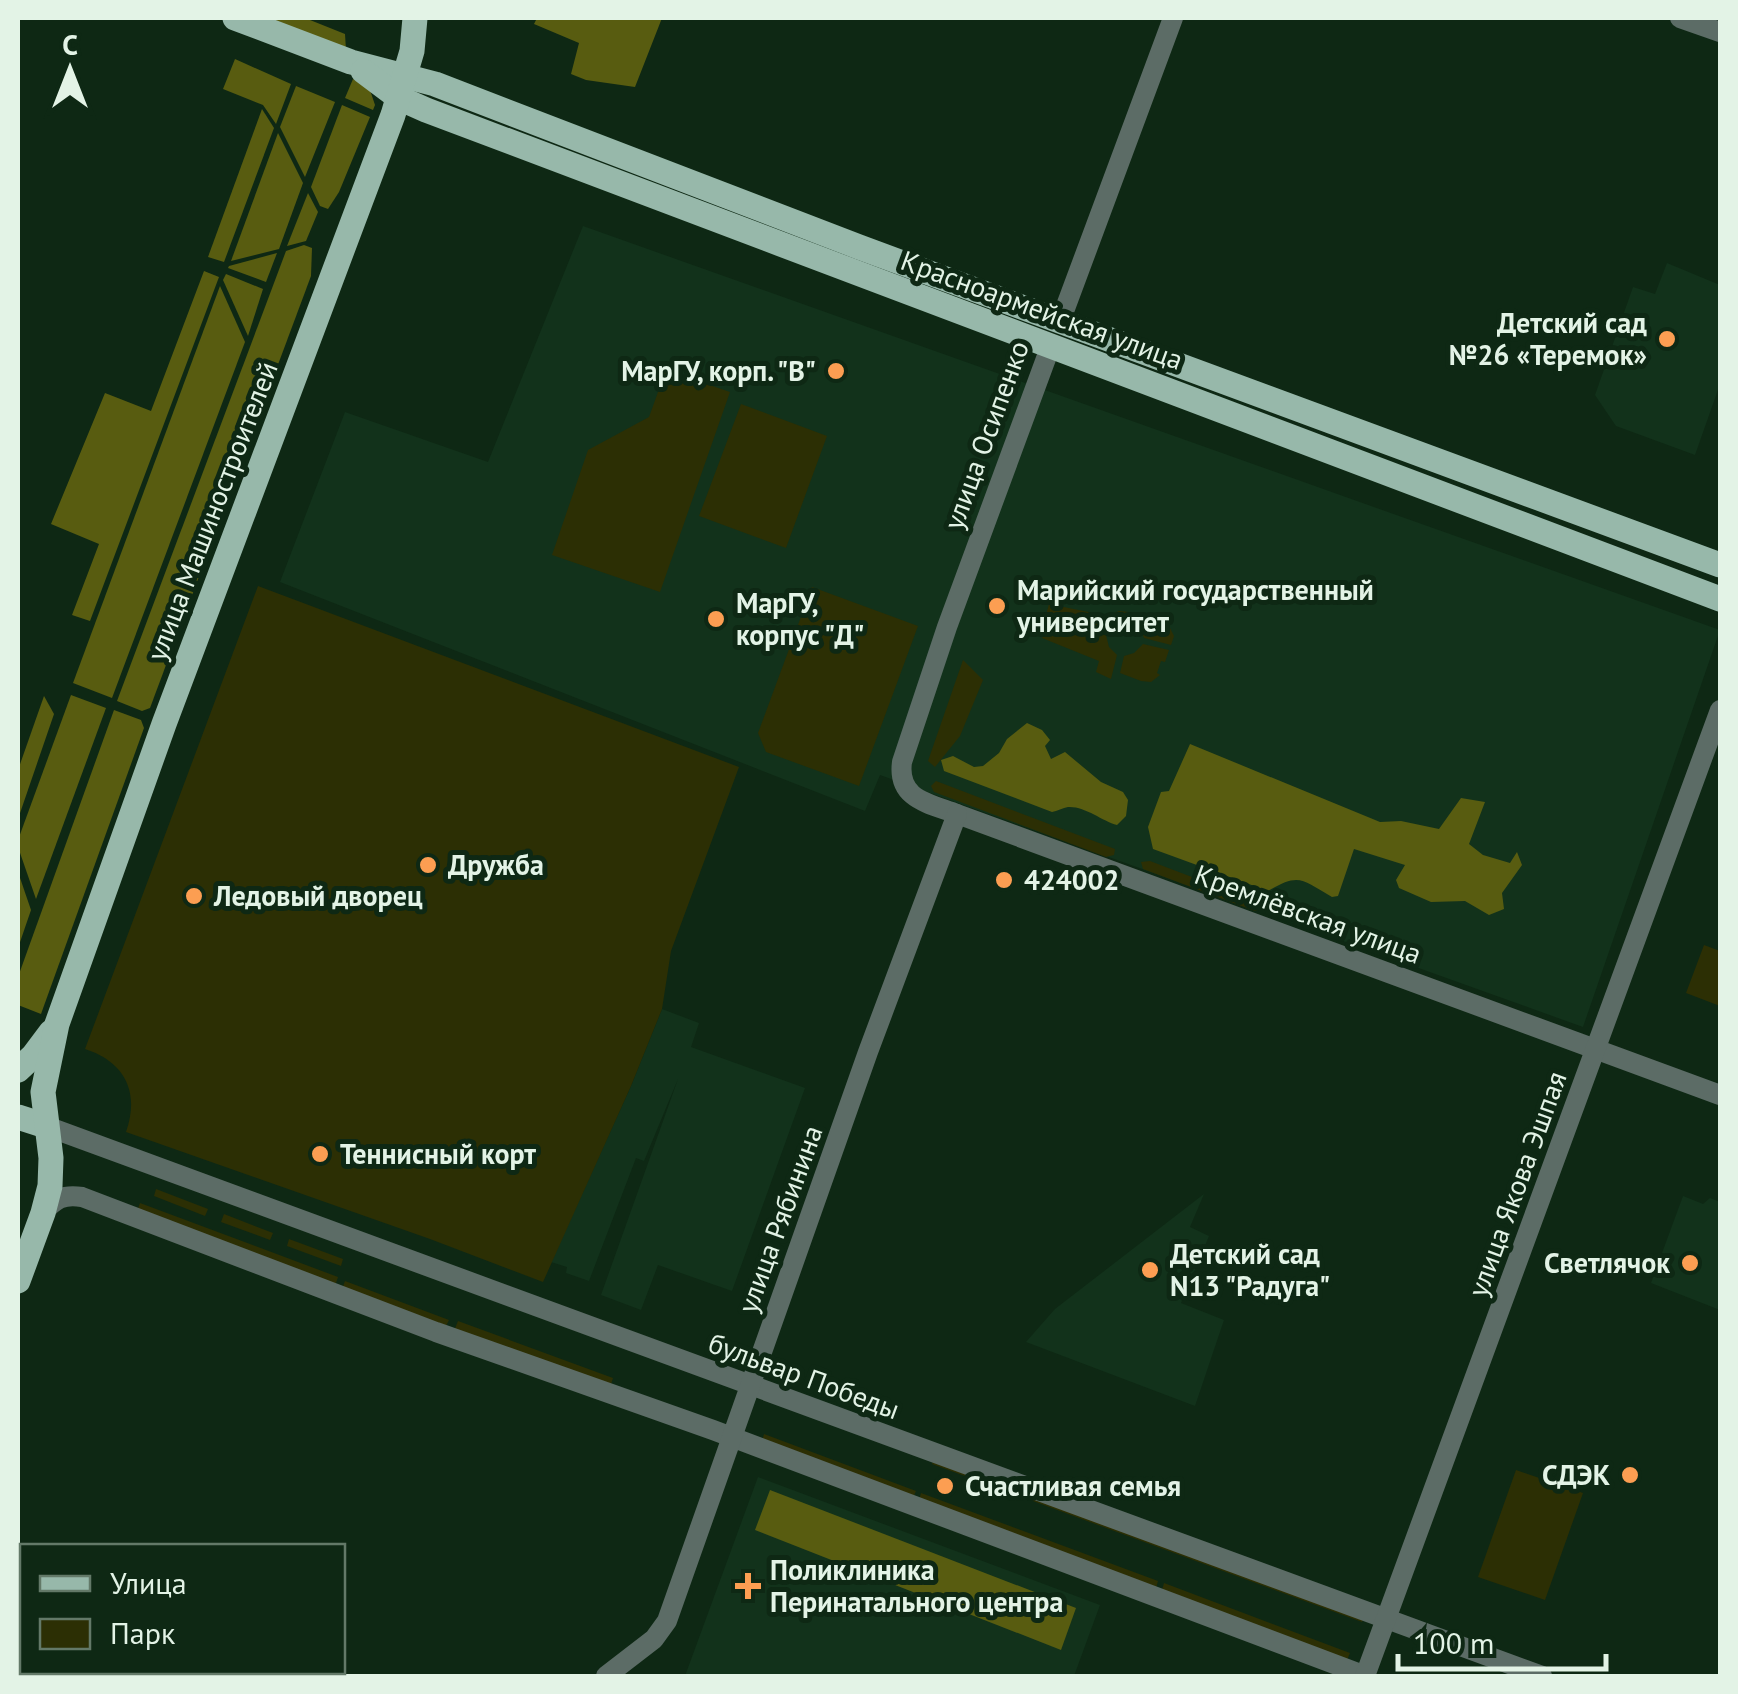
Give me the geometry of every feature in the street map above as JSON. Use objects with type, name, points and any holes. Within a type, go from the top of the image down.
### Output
[{"type":"main road","name":"Красноармейская улица","points":[[235,18],[351,62],[403,87],[1055,334],[1720,599]]},
{"type":"main road","name":"улица Машиностроителей","points":[[18,1281],[43,1213],[52,1172],[43,1092],[56,1024],[403,87],[415,18]]},
{"type":"main road","name":"Красноармейская улица","points":[[1055,334],[1720,565]]},
{"type":"main road","name":"улица Машиностроителей","points":[[18,1070],[56,1024]]},
{"type":"main road","points":[[18,1117],[46,1126]]},
{"type":"street","name":"улица Осипенко","points":[[902,762],[947,628],[1172,18]]},
{"type":"street","points":[[1680,18],[1720,32]]},
{"type":"street","name":"улица Якова Эшпая","points":[[1365,1676],[1720,710]]},
{"type":"street","name":"Кремлёвская улица","points":[[902,762],[902,785],[920,800],[1720,1095]]},
{"type":"street","name":"улица Рябинина","points":[[606,1676],[654,1639],[667,1621],[868,1052],[957,814]]},
{"type":"street","name":"бульвар Победы","points":[[46,1126],[1542,1676]]},
{"type":"street","points":[[43,1213],[60,1197],[82,1198],[1365,1676]]},
{"type":"shaded area","points":[[264,18],[305,18],[345,34],[346,50]]},
{"type":"shaded area","points":[[537,18],[662,18],[635,87],[571,74],[579,43],[534,24]]},
{"type":"shaded area","points":[[235,59],[291,84],[276,124],[263,105],[223,89]]},
{"type":"shaded area","points":[[353,79],[370,90],[373,110],[345,98]]},
{"type":"shaded area","points":[[296,86],[335,102],[305,177],[280,127]]},
{"type":"shaded area","points":[[342,105],[370,117],[328,209],[320,206],[311,187]]},
{"type":"shaded area","points":[[262,109],[274,128],[224,262],[208,257]]},
{"type":"shaded area","points":[[278,133],[303,183],[279,249],[231,261]]},
{"type":"shaded area","points":[[308,193],[318,212],[306,241],[287,246]]},
{"type":"shaded area","name":"Марийский государственный университет","points":[[583,226],[1720,630],[1583,1027],[880,775],[865,811],[280,582],[345,412],[488,462]]},
{"type":"shaded area","points":[[304,245],[312,248],[311,276],[150,708],[142,711],[117,701],[286,251]]},
{"type":"shaded area","points":[[277,253],[266,282],[228,268],[229,266]]},
{"type":"shaded area","name":"Детский сад №26 «Теремок»","points":[[1667,263],[1720,285],[1720,384],[1695,455],[1616,426],[1595,395],[1633,287],[1655,294]]},
{"type":"shaded area","points":[[204,271],[219,277],[90,621],[72,615],[99,544],[51,524],[105,393],[151,411]]},
{"type":"shaded area","points":[[226,274],[263,289],[248,336],[223,280]]},
{"type":"shaded area","points":[[220,286],[245,342],[112,698],[73,683]]},
{"type":"shaded area","points":[[71,695],[106,708],[36,899],[18,840]]},
{"type":"shaded area","points":[[44,696],[54,714],[18,819],[18,770]]},
{"type":"shaded area","points":[[114,710],[141,720],[144,728],[41,1014],[18,1005],[18,977]]},
{"type":"shaded area","points":[[1027,723],[1042,730],[1050,740],[1045,746],[1051,759],[1065,752],[1101,782],[1123,792],[1128,800],[1126,816],[1117,825],[1074,807],[1052,812],[944,771],[941,760],[953,756],[974,767],[983,766]]},
{"type":"shaded area","points":[[1190,744],[1380,822],[1401,821],[1439,829],[1461,798],[1485,802],[1469,844],[1483,855],[1510,863],[1517,852],[1522,865],[1502,893],[1504,909],[1489,915],[1465,901],[1431,902],[1399,888],[1396,880],[1405,865],[1354,849],[1338,896],[1332,897],[1301,880],[1268,891],[1153,849],[1148,827],[1161,792],[1169,791]]},
{"type":"shaded area","points":[[18,872],[31,910],[18,948]]},
{"type":"shaded area","points":[[662,1009],[699,1023],[691,1047],[805,1088],[732,1291],[658,1265],[641,1310],[601,1295],[678,1079],[644,1161],[636,1158],[589,1281],[566,1273],[567,1267],[551,1262]]},
{"type":"shaded area","name":"Детский сад N13 \"Радуга\"","points":[[1204,1194],[1190,1227],[1209,1236],[1181,1303],[1224,1320],[1195,1406],[1026,1342],[1055,1309]]},
{"type":"shaded area","name":"Светлячок","points":[[1683,1196],[1703,1204],[1710,1198],[1720,1202],[1720,1310],[1651,1283]]},
{"type":"shaded area","points":[[758,1477],[1100,1605],[1074,1676],[685,1676]]},
{"type":"shaded area","points":[[770,1490],[1076,1608],[1061,1650],[755,1530]]},
{"type":"green space","points":[[666,370],[730,392],[660,592],[552,555],[588,450],[649,417]]},
{"type":"green space","points":[[741,404],[827,436],[786,548],[699,516]]},
{"type":"green space","name":"Дружба","points":[[258,586],[739,767],[671,951],[662,1009],[543,1282],[126,1132],[131,1104],[126,1080],[110,1062],[85,1049]]},
{"type":"green space","points":[[812,587],[918,626],[859,786],[766,752],[758,733]]},
{"type":"green space","points":[[1049,604],[1108,616],[1129,612],[1127,618],[1117,619],[1107,629],[1046,615]]},
{"type":"green space","points":[[1135,613],[1170,628],[1174,636],[1171,645],[1144,638],[1132,618]]},
{"type":"green space","points":[[1049,622],[1106,635],[1109,647],[1117,655],[1111,679],[1096,672],[1099,661],[1042,638]]},
{"type":"green space","points":[[1143,644],[1169,650],[1165,662],[1161,661],[1157,673],[1160,675],[1151,682],[1120,673],[1124,656]]},
{"type":"green space","points":[[963,660],[983,680],[960,736],[935,767],[928,761]]},
{"type":"green space","points":[[936,781],[1115,849],[1114,855],[1106,857],[934,792],[931,786]]},
{"type":"green space","points":[[1150,861],[1260,903],[1260,909],[1255,911],[1143,869],[1141,862]]},
{"type":"green space","points":[[1704,945],[1720,951],[1720,1006],[1686,993]]},
{"type":"green space","points":[[156,1189],[208,1209],[205,1216],[154,1196]]},
{"type":"green space","points":[[140,1203],[338,1277],[335,1286],[137,1211]]},
{"type":"green space","points":[[224,1214],[273,1233],[270,1240],[221,1222]]},
{"type":"green space","points":[[289,1239],[343,1259],[341,1266],[287,1246]]},
{"type":"green space","points":[[345,1281],[449,1320],[445,1328],[342,1289]]},
{"type":"green space","points":[[458,1321],[613,1378],[610,1387],[454,1331]]},
{"type":"green space","points":[[764,1434],[916,1491],[913,1498],[762,1441]]},
{"type":"green space","points":[[935,1457],[1365,1615],[1362,1622],[932,1464]]},
{"type":"green space","points":[[1516,1470],[1583,1493],[1545,1600],[1478,1577]]},
{"type":"green space","points":[[921,1493],[1158,1581],[1156,1588],[919,1500]]},
{"type":"green space","points":[[1164,1583],[1350,1653],[1347,1660],[1162,1590]]},
{"type":"place","name":"Детский сад №26 «Теремок»","points":[[1667,339]]},
{"type":"place","name":"МарГУ, корп. \"В\"","points":[[836,371]]},
{"type":"place","name":"Марийский государственный университет","points":[[997,606]]},
{"type":"place","name":"МарГУ, корпус \"Д\"","points":[[716,619]]},
{"type":"place","name":"Дружба","points":[[428,865]]},
{"type":"place","name":"424002","points":[[1004,880]]},
{"type":"place","name":"Ледовый дворец","points":[[194,896]]},
{"type":"place","name":"Теннисный корт","points":[[320,1154]]},
{"type":"place","name":"Светлячок","points":[[1690,1263]]},
{"type":"place","name":"Детский сад N13 \"Радуга\"","points":[[1150,1270]]},
{"type":"place","name":"СДЭК","points":[[1630,1475]]},
{"type":"place","name":"Счастливая семья","points":[[945,1486]]},
{"type":"place","name":"Поликлиника Перинатального центра","points":[[748,1586]]}]
